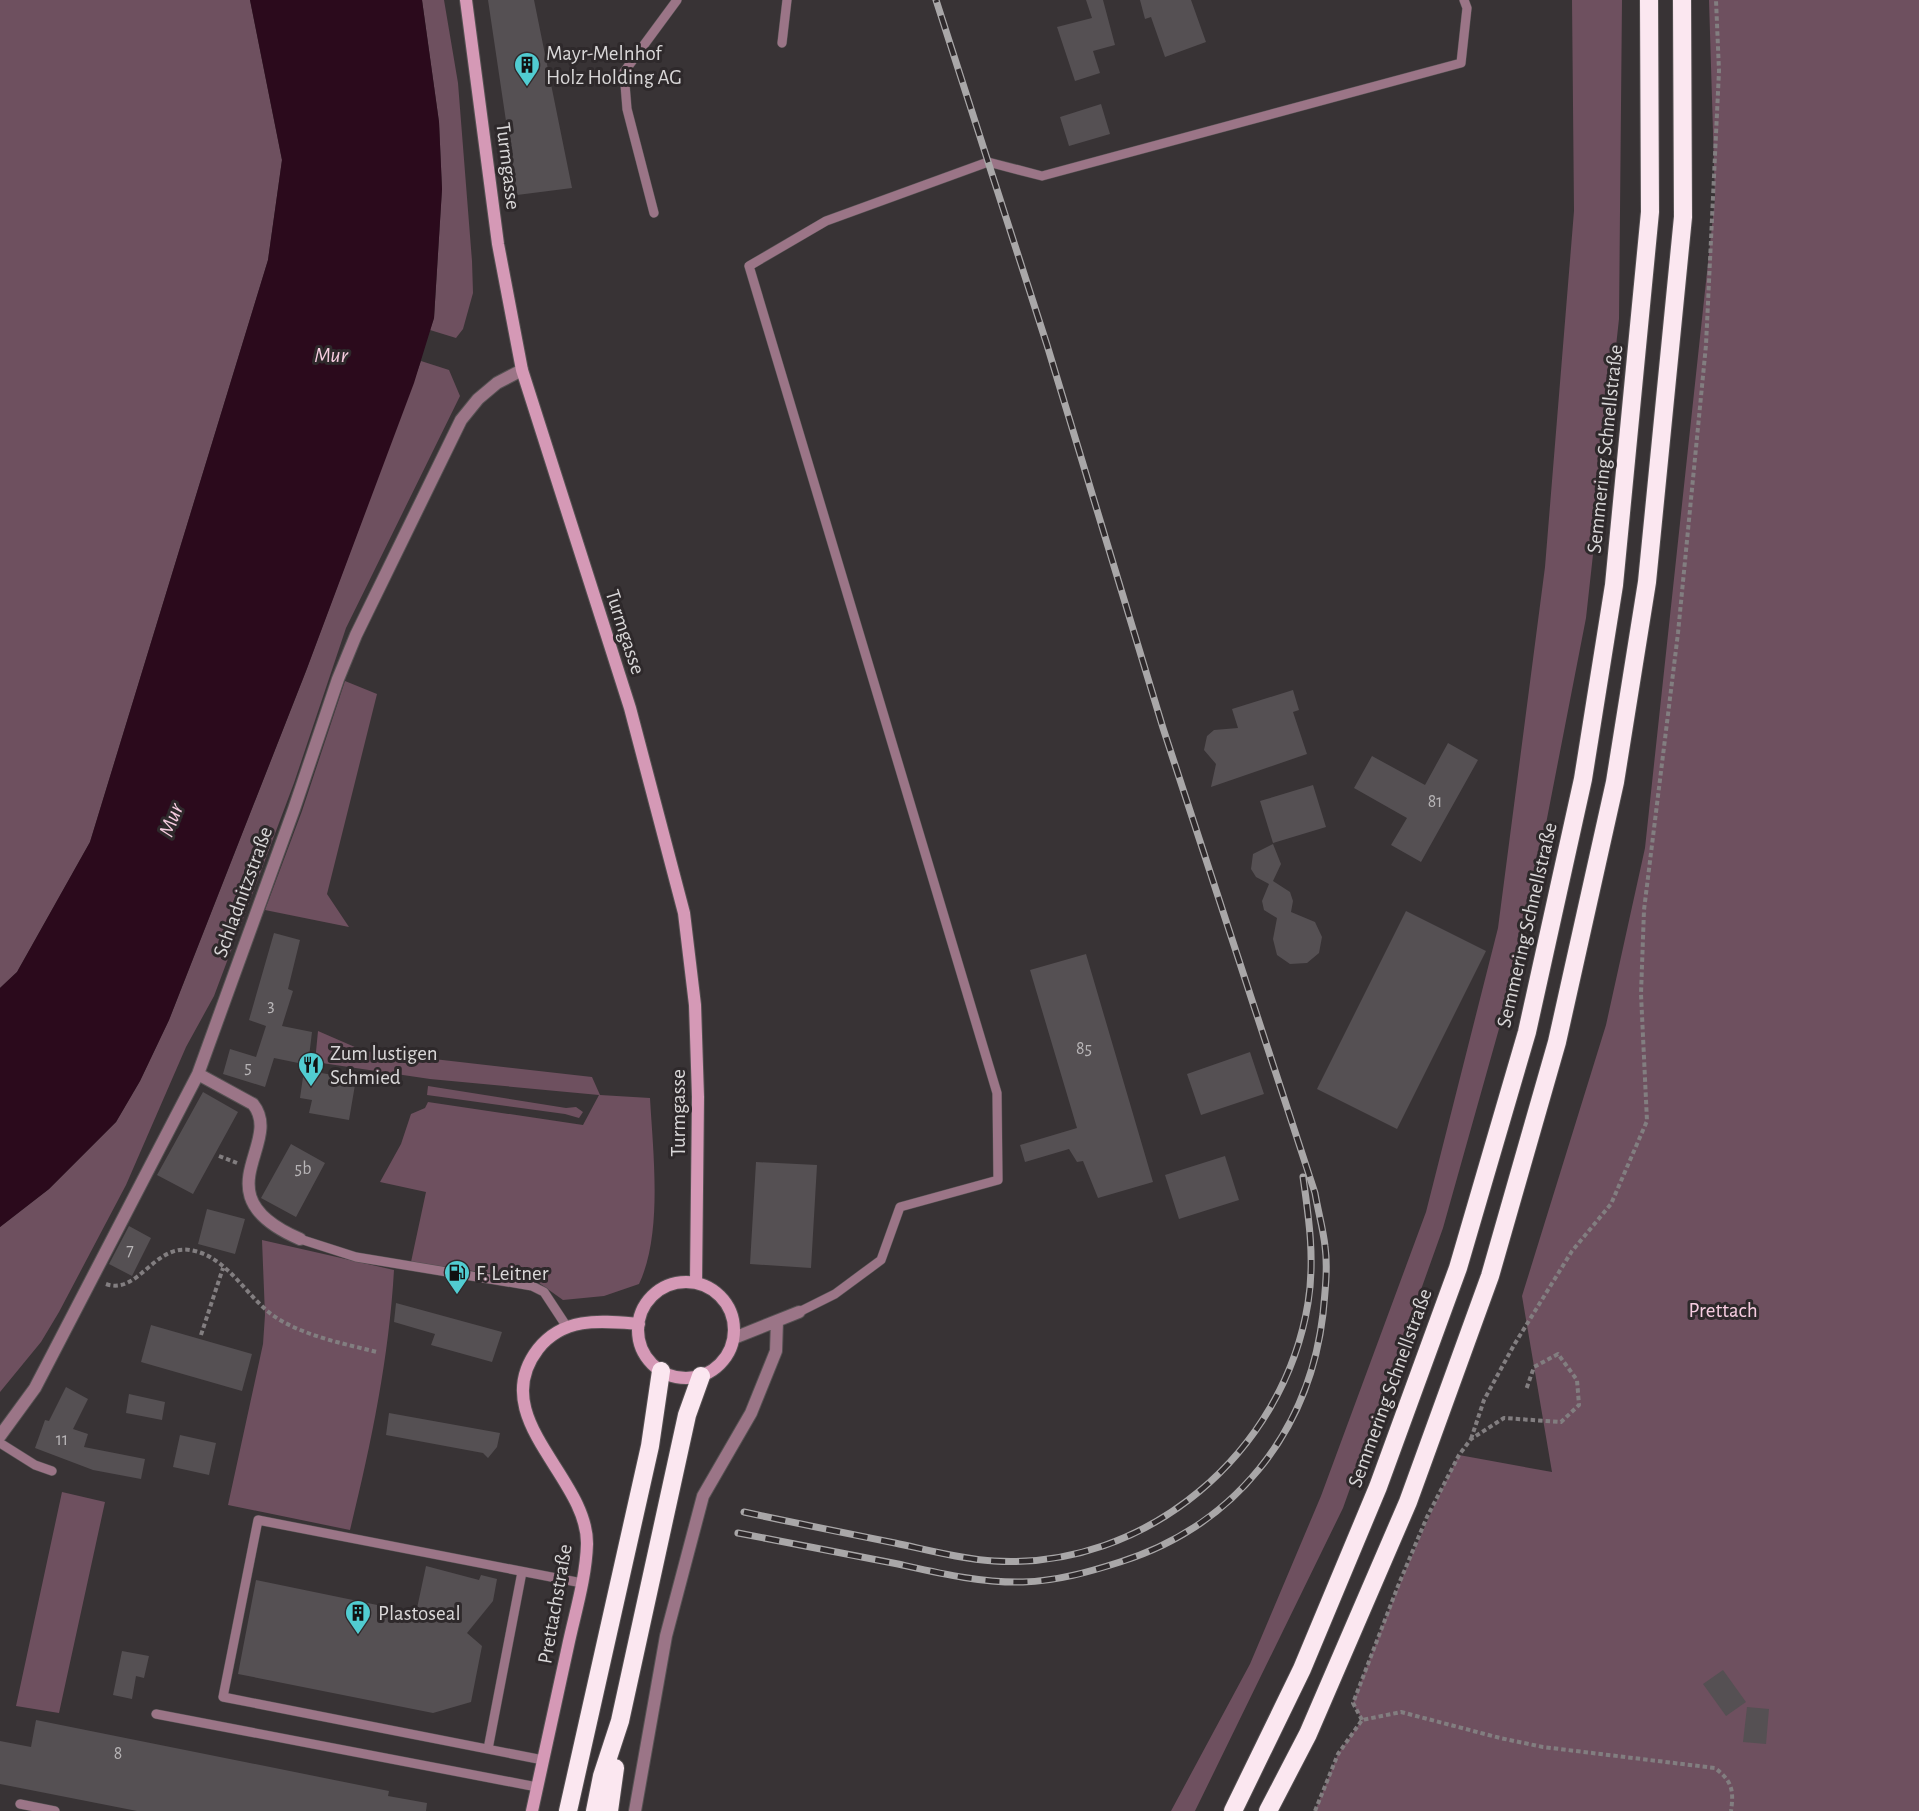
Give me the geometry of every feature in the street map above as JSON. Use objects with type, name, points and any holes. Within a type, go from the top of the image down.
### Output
[{"type":"highway","name":"Semmering Schnellstraße","points":[[1233,1811],[1302,1669],[1378,1487],[1458,1268],[1527,1032],[1583,779],[1614,585],[1650,212],[1649,0]]},
{"type":"highway","points":[[1268,1811],[1308,1734],[1408,1502],[1490,1276],[1557,1042],[1615,782],[1647,582],[1683,217],[1682,0]]},
{"type":"highway","points":[[568,1811],[650,1446],[661,1371]]},
{"type":"highway","points":[[609,1811],[620,1721],[687,1414],[701,1376]]},
{"type":"highway","points":[[595,1811],[602,1776],[620,1721]]},
{"type":"main road","name":"Turmgasse","points":[[465,0],[498,244],[522,370],[630,708],[684,914],[695,1005],[698,1097],[696,1283]]},
{"type":"main road","points":[[679,1283],[696,1283],[713,1290],[726,1302],[733,1318],[734,1338],[727,1355],[715,1369],[701,1376],[680,1378],[661,1371],[648,1359],[640,1341],[639,1324],[645,1305],[660,1290],[679,1283]]},
{"type":"main road","name":"Prettachstraße","points":[[532,1811],[586,1558],[585,1524],[576,1502],[536,1436],[523,1395],[524,1379],[533,1355],[554,1333],[567,1327],[596,1320],[639,1324]]},
{"type":"street","name":"Schladnitzstraße","points":[[0,1436],[35,1388],[198,1074],[338,679],[356,635],[461,420],[478,399],[497,383],[522,370]]},
{"type":"street","points":[[198,1074],[258,1109],[261,1131],[248,1179],[252,1197],[261,1213],[272,1224],[300,1239]]},
{"type":"street","points":[[734,1338],[799,1312]]},
{"type":"street","points":[[634,1811],[666,1636],[703,1496],[751,1413],[776,1351],[777,1321]]},
{"type":"lane","points":[[654,213],[627,109],[624,72],[677,0]]},
{"type":"lane","points":[[782,42],[787,0]]},
{"type":"lane","points":[[799,1312],[835,1294],[881,1260],[900,1207],[998,1180],[997,1093],[749,266],[826,220],[988,162],[1042,176],[1461,63],[1467,8],[1464,0]]},
{"type":"lane","points":[[300,1239],[356,1257],[532,1286],[544,1292],[567,1327]]},
{"type":"lane","points":[[0,1443],[35,1465],[52,1471]]},
{"type":"lane","points":[[543,1760],[224,1698],[258,1520],[582,1583]]},
{"type":"lane","points":[[488,1749],[522,1572]]},
{"type":"lane","points":[[156,1714],[537,1787]]},
{"type":"lane","points":[[20,1804],[55,1811]]},
{"type":"path","points":[[1362,1720],[1353,1703],[1427,1517],[1459,1455],[1472,1438],[1484,1400],[1514,1346],[1572,1251],[1611,1204],[1647,1121],[1641,994],[1644,910],[1678,633],[1706,345],[1719,71],[1716,0]]},
{"type":"path","points":[[91,1279],[112,1287],[128,1283],[159,1257],[178,1249],[203,1254],[223,1268],[281,1320],[306,1331],[376,1352]]},
{"type":"path","points":[[201,1335],[223,1268]]},
{"type":"path","points":[[1472,1438],[1504,1418],[1561,1422],[1579,1405],[1577,1380],[1558,1354],[1534,1367],[1526,1390]]},
{"type":"path","points":[[1315,1811],[1338,1754],[1362,1720],[1401,1712],[1543,1747],[1715,1768],[1729,1779],[1734,1793],[1731,1811]]},
{"type":"green space","points":[[0,0],[250,0],[282,160],[268,260],[90,842],[17,972],[0,988]]},
{"type":"green space","points":[[422,0],[444,0],[458,83],[473,293],[463,329],[456,338],[430,330],[434,318],[442,189],[439,122]]},
{"type":"green space","points":[[1572,0],[1622,0],[1619,319],[1586,618],[1522,947],[1443,1228],[1343,1508],[1195,1811],[1171,1811],[1250,1664],[1321,1496],[1426,1212],[1498,928],[1545,567],[1574,211]]},
{"type":"green space","name":"Prettach","points":[[1709,0],[1919,0],[1919,1811],[1315,1811],[1338,1754],[1362,1720],[1353,1703],[1403,1577],[1459,1455],[1552,1472],[1522,1296],[1606,1025],[1645,848],[1715,198]]},
{"type":"green space","points":[[421,361],[449,370],[460,396],[346,628],[294,783],[214,996],[186,1047],[126,1185],[59,1312],[41,1342],[0,1392],[0,1227],[49,1189],[116,1122],[140,1081],[169,1020],[306,671]]},
{"type":"green space","points":[[345,681],[377,694],[327,894],[349,927],[265,910],[302,811]]},
{"type":"green space","points":[[318,1031],[364,1051],[592,1077],[600,1095],[650,1098],[655,1192],[654,1217],[646,1264],[639,1284],[604,1296],[563,1300],[535,1280],[411,1262],[426,1192],[380,1182],[401,1144],[411,1114],[425,1108],[428,1102],[583,1125],[599,1095],[430,1079],[315,1062]]},
{"type":"green space","points":[[428,1086],[566,1108],[576,1107],[583,1112],[579,1118],[565,1114],[427,1095]]},
{"type":"green space","points":[[262,1240],[394,1270],[388,1336],[378,1401],[350,1530],[228,1505],[263,1344],[265,1315]]},
{"type":"green space","points":[[62,1492],[105,1502],[59,1713],[16,1706]]},
{"type":"water","name":"Mur","points":[[250,0],[422,0],[439,122],[442,189],[434,318],[414,383],[306,671],[169,1020],[140,1081],[116,1122],[49,1189],[0,1227],[0,988],[17,972],[90,842],[268,260],[282,160]]},
{"type":"building","name":"Mayr-Melnhof Holz Holding AG","points":[[488,0],[534,0],[572,188],[517,195]]},
{"type":"building","points":[[1086,0],[1103,0],[1115,45],[1093,51],[1100,73],[1075,81],[1057,27],[1092,18]]},
{"type":"building","points":[[1140,0],[1191,0],[1206,42],[1165,57],[1151,17],[1145,19]]},
{"type":"building","points":[[1101,104],[1110,134],[1069,146],[1060,117]]},
{"type":"building","points":[[1293,690],[1299,710],[1293,712],[1307,754],[1211,787],[1216,764],[1204,750],[1207,736],[1214,730],[1238,728],[1232,709]]},
{"type":"building","points":[[1448,743],[1478,760],[1421,862],[1391,845],[1407,818],[1354,788],[1372,756],[1425,785]]},
{"type":"building","points":[[1313,785],[1326,827],[1273,843],[1260,801]]},
{"type":"building","points":[[1273,844],[1281,864],[1273,881],[1290,892],[1293,901],[1291,912],[1315,922],[1322,937],[1319,953],[1307,963],[1290,964],[1277,955],[1273,939],[1277,918],[1264,910],[1262,901],[1269,884],[1256,877],[1251,869],[1253,854]]},
{"type":"building","points":[[1406,911],[1486,951],[1397,1129],[1317,1089]]},
{"type":"building","points":[[274,933],[300,940],[288,989],[293,991],[282,1026],[312,1032],[308,1065],[274,1058],[265,1087],[223,1074],[230,1049],[256,1057],[266,1026],[249,1020]]},
{"type":"building","points":[[1086,954],[1153,1182],[1098,1198],[1083,1161],[1077,1162],[1069,1149],[1025,1162],[1020,1145],[1077,1128],[1030,970]]},
{"type":"building","points":[[1250,1052],[1264,1094],[1201,1115],[1187,1074]]},
{"type":"building","points":[[304,1070],[356,1079],[349,1120],[309,1113],[312,1100],[300,1098]]},
{"type":"building","points":[[203,1092],[238,1112],[193,1194],[157,1175]]},
{"type":"building","points":[[291,1144],[325,1163],[296,1217],[261,1198]]},
{"type":"building","points":[[1225,1156],[1239,1200],[1179,1219],[1165,1175]]},
{"type":"building","points":[[756,1162],[817,1165],[811,1268],[750,1264]]},
{"type":"building","points":[[207,1209],[245,1219],[235,1254],[198,1244]]},
{"type":"building","points":[[129,1226],[151,1238],[132,1276],[109,1264]]},
{"type":"building","points":[[396,1303],[502,1332],[492,1362],[431,1345],[435,1334],[394,1322]]},
{"type":"building","points":[[151,1325],[252,1354],[242,1391],[141,1362]]},
{"type":"building","points":[[66,1387],[88,1399],[73,1429],[88,1434],[84,1447],[145,1459],[141,1479],[93,1470],[35,1448],[45,1420],[49,1421]]},
{"type":"building","points":[[129,1394],[165,1402],[162,1420],[126,1413]]},
{"type":"building","points":[[389,1413],[500,1433],[497,1447],[488,1458],[483,1453],[386,1435]]},
{"type":"building","points":[[180,1435],[216,1443],[209,1475],[173,1467]]},
{"type":"building","name":"Plastoseal","points":[[426,1566],[479,1580],[481,1575],[497,1579],[493,1601],[467,1633],[482,1646],[471,1702],[433,1713],[238,1674],[256,1580],[416,1613]]},
{"type":"building","points":[[122,1651],[149,1656],[144,1678],[136,1676],[132,1699],[113,1695]]},
{"type":"building","points":[[1723,1670],[1746,1702],[1726,1716],[1703,1684]]},
{"type":"building","points":[[1747,1707],[1769,1709],[1766,1744],[1743,1742]]},
{"type":"building","points":[[36,1720],[389,1791],[388,1796],[427,1803],[426,1811],[137,1811],[0,1784],[0,1741],[31,1747]]},
{"type":"railway","points":[[738,1533],[944,1574],[992,1581],[1048,1580],[1120,1562],[1161,1546],[1198,1525],[1231,1499],[1259,1469],[1283,1435],[1301,1398],[1315,1357],[1323,1314],[1326,1254],[1315,1193],[1163,728],[1047,345],[936,0]]},
{"type":"railway","points":[[744,1512],[944,1554],[994,1561],[1050,1559],[1104,1545],[1154,1523],[1199,1491],[1238,1452],[1270,1407],[1294,1357],[1308,1303],[1311,1271],[1309,1224],[1303,1177]]},
{"type":"place","name":"Mayr-Melnhof Holz Holding AG","points":[[527,88]]},
{"type":"place","name":"Zum lustigen Schmied","points":[[311,1088]]},
{"type":"place","name":"F. Leitner","points":[[457,1296]]},
{"type":"place","name":"Plastoseal","points":[[358,1636]]}]
